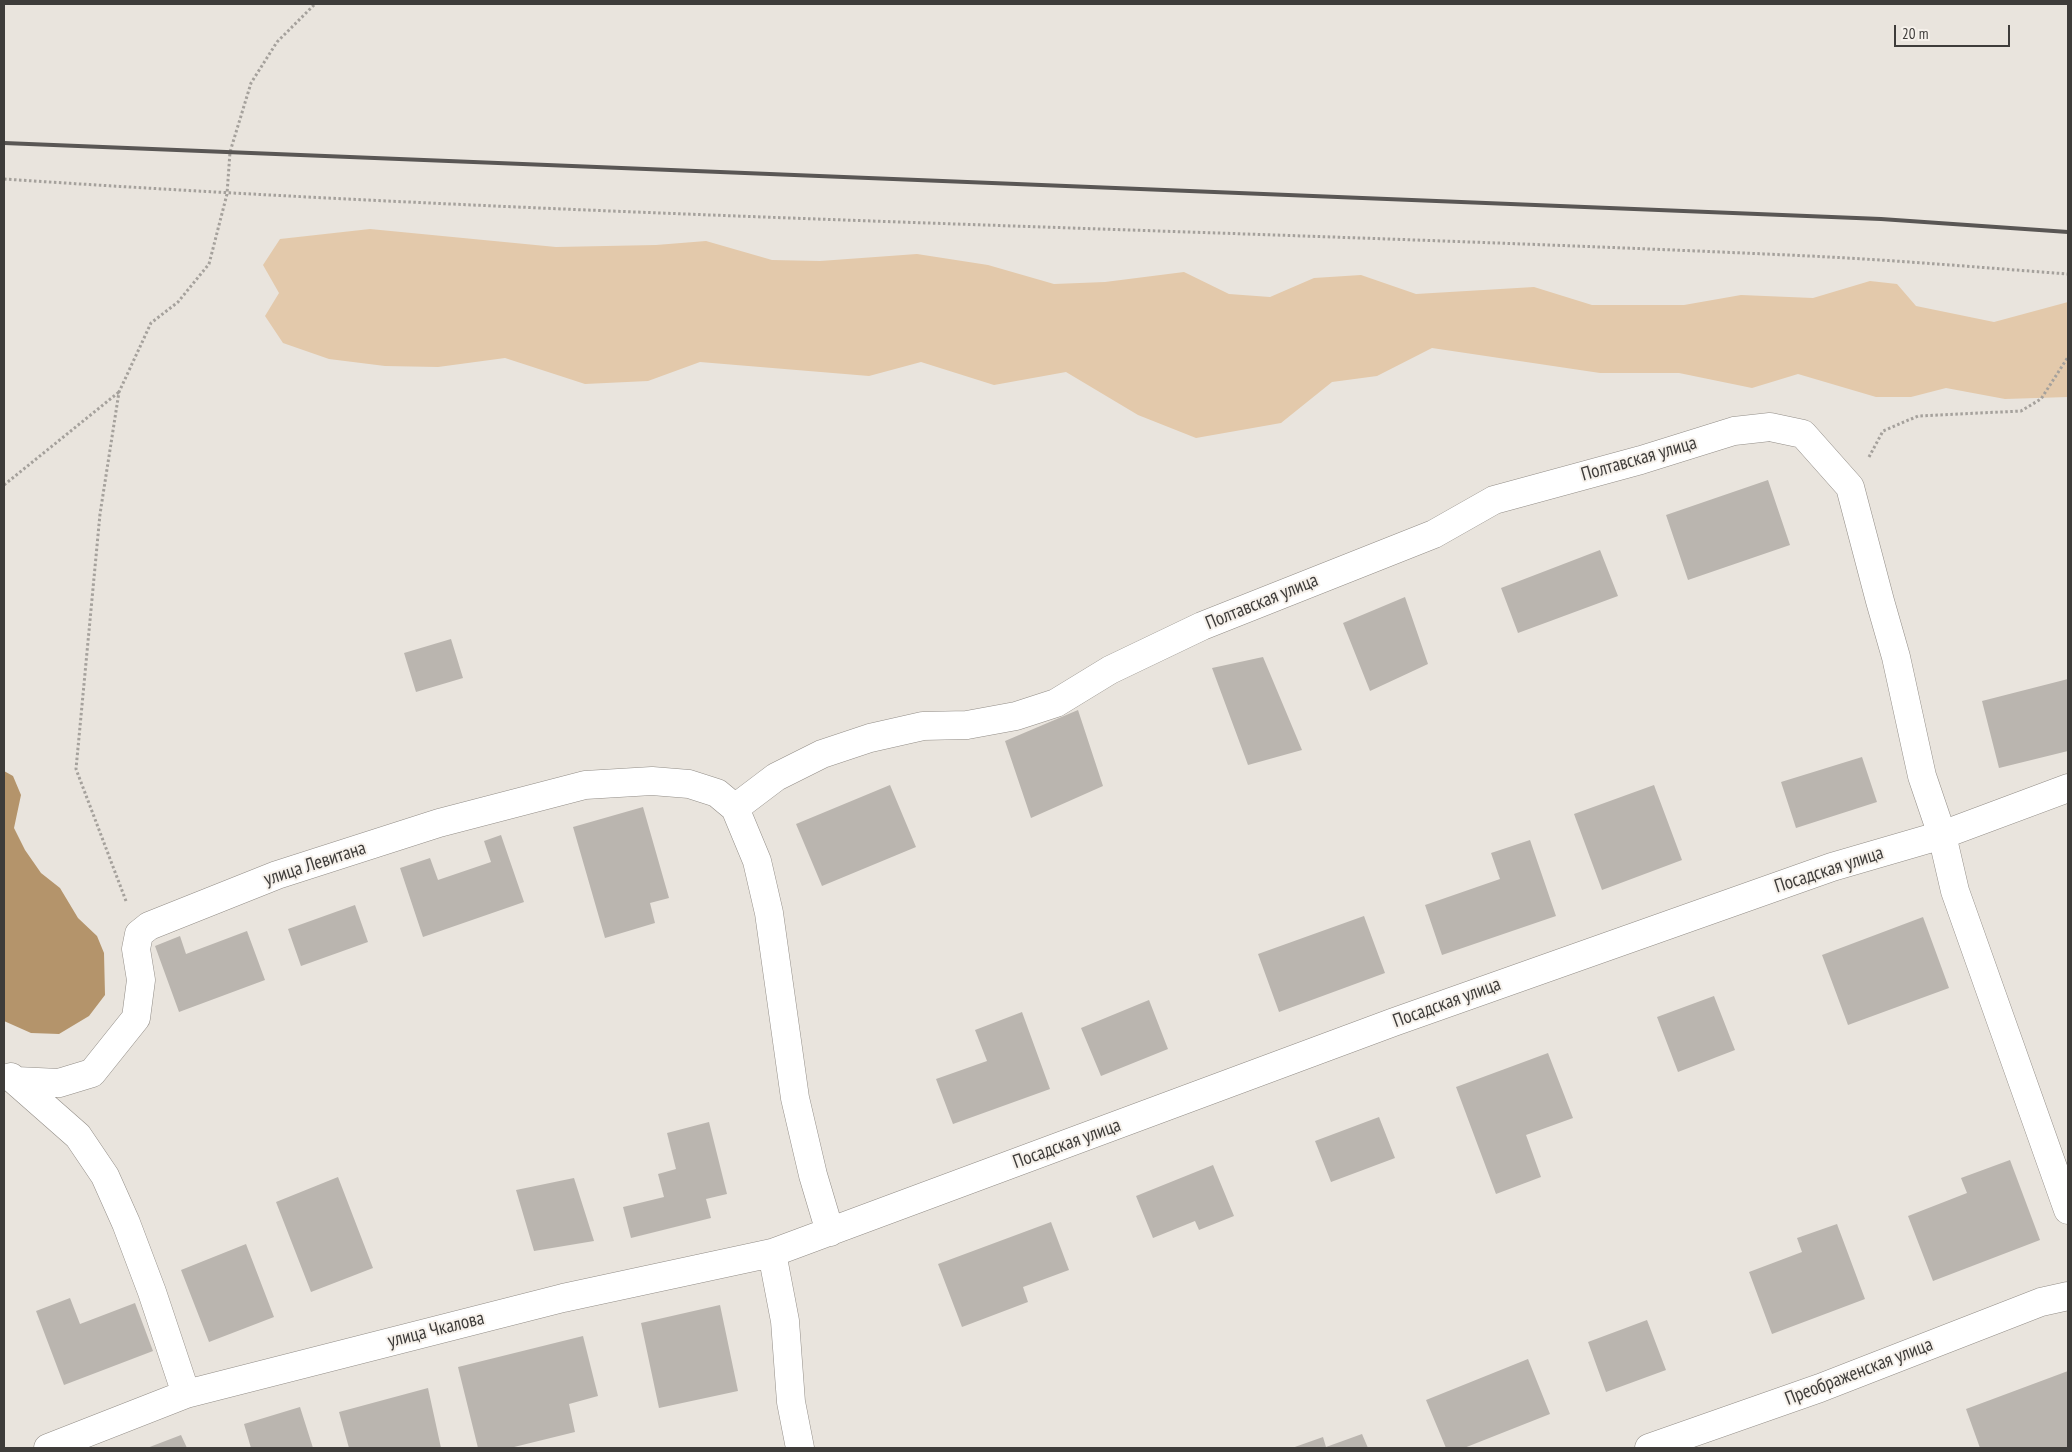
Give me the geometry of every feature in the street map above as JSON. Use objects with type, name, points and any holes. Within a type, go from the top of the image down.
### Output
[{"type":"street","name":"Полтавская улица","points":[[735,808],[776,777],[822,754],[870,738],[923,726],[967,725],[1016,716],[1056,703],[1110,670],[1202,626],[1434,534],[1494,500],[1641,460],[1734,431],[1770,427],[1803,434],[1850,487]]},
{"type":"street","points":[[1850,487],[1896,657],[1922,776],[1942,835],[1955,890],[2068,1210]]},
{"type":"street","name":"улица Левитана","points":[[140,934],[149,926],[277,875],[439,823],[586,785],[652,781],[689,784],[717,793],[735,808]]},
{"type":"street","name":"Посадская улица","points":[[830,1232],[1394,1022],[1832,867],[1942,835],[2068,788]]},
{"type":"street","points":[[735,808],[757,861],[769,913],[795,1098],[813,1174],[830,1232]]},
{"type":"street","points":[[10,1076],[59,1083],[92,1072],[136,1018],[141,980],[136,949],[140,934]]},
{"type":"street","points":[[10,1076],[78,1136],[105,1176],[152,1292],[186,1394]]},
{"type":"street","name":"улица Чкалова","points":[[48,1448],[186,1394],[563,1298],[772,1253],[830,1232]]},
{"type":"street","points":[[772,1253],[785,1320],[791,1402],[800,1448]]},
{"type":"street","name":"Преображенская улица","points":[[1649,1448],[1820,1388],[2041,1302],[2068,1296]]},
{"type":"path","points":[[140,934],[76,770],[100,514],[119,392],[151,323],[178,302],[209,264],[227,194],[230,152],[251,83],[277,42],[315,4]]},
{"type":"path","points":[[4,179],[227,194],[1138,231],[1793,255],[2068,274]]},
{"type":"path","points":[[1850,487],[1883,431],[1918,416],[2021,411],[2041,399],[2068,357]]},
{"type":"path","points":[[4,485],[119,392]]},
{"type":"shaded area","points":[[370,229],[556,247],[656,245],[706,241],[772,260],[820,261],[917,254],[988,265],[1054,284],[1105,282],[1184,272],[1229,294],[1270,297],[1314,278],[1361,275],[1416,294],[1534,287],[1592,305],[1684,305],[1741,295],[1813,298],[1870,281],[1897,284],[1916,306],[1994,322],[2068,302],[2068,397],[2005,399],[1946,388],[1911,397],[1876,397],[1798,374],[1752,388],[1679,373],[1600,373],[1432,348],[1377,376],[1332,382],[1281,423],[1196,438],[1138,415],[1066,372],[994,385],[921,362],[869,376],[700,362],[648,381],[585,384],[505,358],[438,367],[385,366],[329,359],[283,343],[265,316],[279,293],[263,265],[280,239]]},
{"type":"shaded area","points":[[4,771],[13,776],[21,795],[14,828],[25,850],[41,873],[60,888],[78,918],[97,936],[104,953],[105,995],[89,1016],[59,1034],[31,1033],[4,1021]]},
{"type":"building","points":[[1768,480],[1790,545],[1688,580],[1666,515]]},
{"type":"building","points":[[1600,550],[1618,596],[1518,633],[1501,588]]},
{"type":"building","points":[[1405,597],[1428,664],[1370,691],[1343,623]]},
{"type":"building","points":[[451,639],[463,678],[416,692],[404,653]]},
{"type":"building","points":[[1263,657],[1302,750],[1248,765],[1212,668]]},
{"type":"building","points":[[2068,679],[2068,751],[1999,768],[1982,701]]},
{"type":"building","points":[[1078,710],[1103,786],[1031,818],[1005,741]]},
{"type":"building","points":[[1862,757],[1877,802],[1796,828],[1781,782]]},
{"type":"building","points":[[890,785],[916,847],[822,886],[796,824]]},
{"type":"building","points":[[1654,785],[1682,860],[1602,890],[1574,814]]},
{"type":"building","points":[[643,807],[669,898],[650,903],[655,923],[605,938],[573,827]]},
{"type":"building","points":[[501,835],[524,902],[423,937],[400,868],[430,858],[438,880],[491,862],[484,841]]},
{"type":"building","points":[[1530,840],[1556,916],[1442,955],[1425,905],[1500,879],[1491,853]]},
{"type":"building","points":[[355,905],[368,942],[301,966],[288,929]]},
{"type":"building","points":[[1364,916],[1385,973],[1279,1012],[1258,954]]},
{"type":"building","points":[[1923,917],[1949,988],[1848,1025],[1822,955]]},
{"type":"building","points":[[247,931],[265,980],[179,1012],[155,946],[180,936],[186,954]]},
{"type":"building","points":[[1714,996],[1735,1050],[1678,1072],[1657,1017]]},
{"type":"building","points":[[1149,1000],[1168,1049],[1101,1076],[1081,1028]]},
{"type":"building","points":[[1022,1012],[1050,1089],[953,1124],[936,1079],[987,1061],[975,1030]]},
{"type":"building","points":[[1548,1053],[1573,1118],[1526,1135],[1541,1177],[1496,1194],[1456,1087]]},
{"type":"building","points":[[1379,1117],[1395,1158],[1331,1182],[1315,1141]]},
{"type":"building","points":[[709,1122],[727,1194],[706,1199],[711,1218],[631,1238],[623,1207],[664,1197],[658,1174],[676,1169],[667,1133]]},
{"type":"building","points":[[2010,1160],[2040,1240],[1933,1281],[1908,1216],[1967,1193],[1961,1178]]},
{"type":"building","points":[[1213,1165],[1234,1216],[1199,1230],[1195,1221],[1153,1238],[1136,1196]]},
{"type":"building","points":[[338,1177],[373,1268],[311,1292],[276,1202]]},
{"type":"building","points":[[574,1178],[594,1241],[534,1251],[516,1190]]},
{"type":"building","points":[[1051,1222],[1069,1270],[1023,1287],[1028,1302],[962,1327],[938,1264]]},
{"type":"building","points":[[1837,1224],[1865,1299],[1772,1334],[1749,1272],[1802,1252],[1797,1238]]},
{"type":"building","points":[[246,1244],[274,1317],[209,1342],[181,1270]]},
{"type":"building","points":[[70,1298],[80,1324],[135,1303],[153,1351],[64,1385],[36,1311]]},
{"type":"building","points":[[720,1305],[738,1391],[659,1408],[641,1323]]},
{"type":"building","points":[[1647,1320],[1666,1370],[1606,1392],[1588,1342]]},
{"type":"building","points":[[583,1336],[598,1396],[569,1404],[575,1432],[510,1448],[478,1448],[458,1367]]},
{"type":"building","points":[[1528,1359],[1550,1414],[1464,1448],[1446,1448],[1426,1400]]},
{"type":"building","points":[[2068,1371],[2068,1448],[1980,1448],[1966,1409]]},
{"type":"building","points":[[428,1388],[441,1448],[349,1448],[339,1412]]},
{"type":"building","points":[[300,1407],[313,1448],[251,1448],[244,1424]]},
{"type":"building","points":[[1362,1434],[1368,1448],[1292,1448],[1323,1437],[1326,1447]]},
{"type":"building","points":[[181,1435],[187,1448],[147,1448]]},
{"type":"railway","points":[[4,143],[1881,219],[2068,232]]}]
